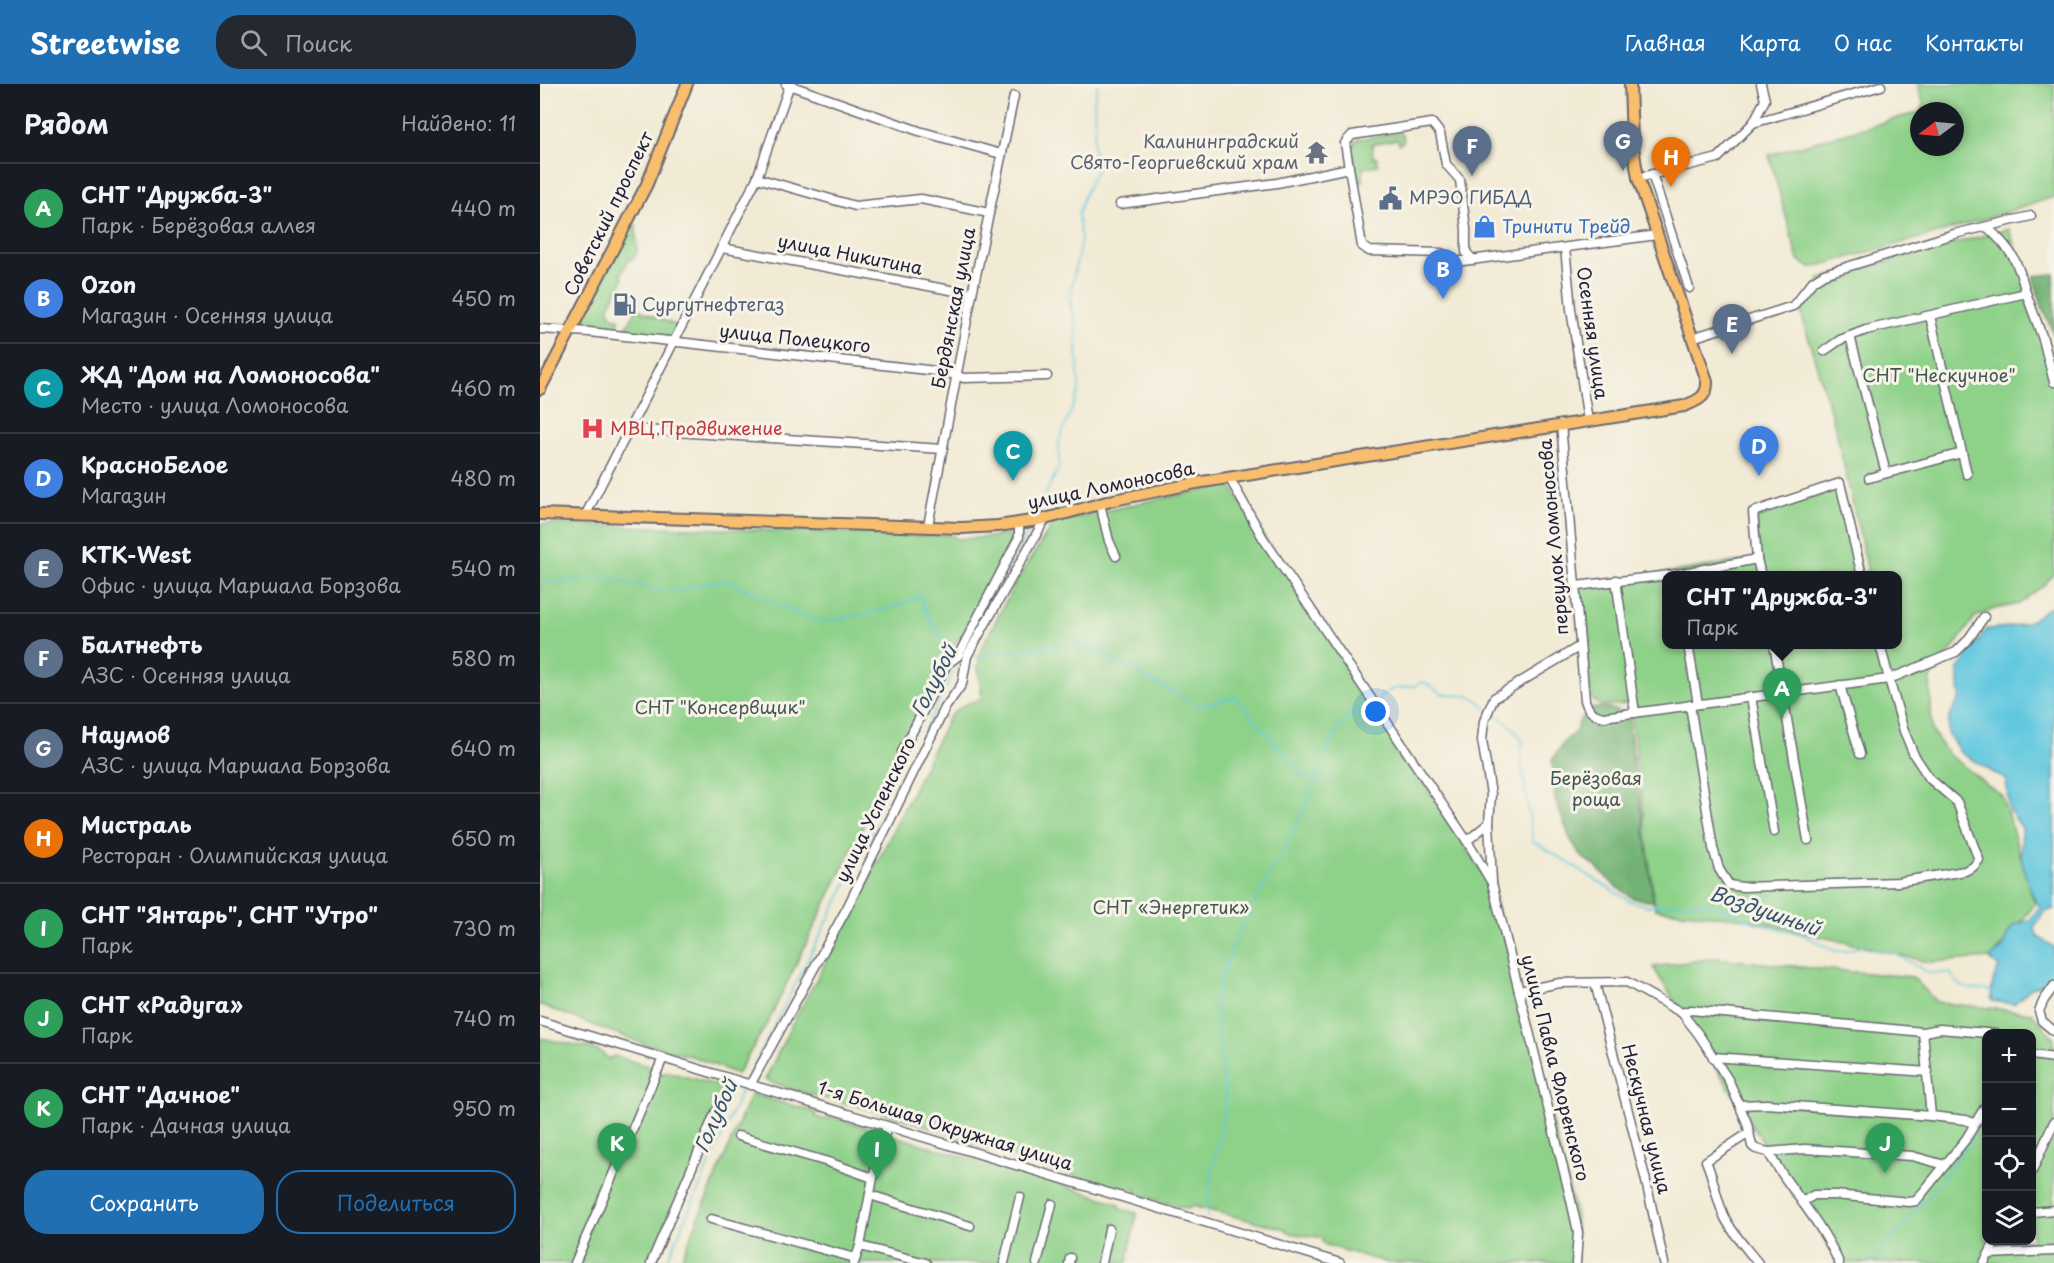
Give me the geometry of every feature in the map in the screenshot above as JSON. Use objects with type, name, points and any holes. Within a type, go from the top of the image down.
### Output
[{"type":"main road","name":"Советский проспект","points":[[540,389],[646,184],[687,84]]},
{"type":"main road","points":[[1630,84],[1632,141],[1638,178],[1692,338]]},
{"type":"main road","name":"улица Ломоносова","points":[[540,514],[962,528],[1019,523],[1045,519],[1162,490],[1230,481],[1561,424],[1684,406],[1700,400],[1707,387],[1692,338]]},
{"type":"street","points":[[585,516],[757,178],[788,84],[919,130],[1001,154]]},
{"type":"street","points":[[1638,178],[1718,158],[1753,123],[1765,100],[1761,84]]},
{"type":"street","points":[[1753,123],[1881,86]]},
{"type":"street","name":"Бердянская улица","points":[[928,526],[972,294],[1014,96]]},
{"type":"street","name":"Осенняя улица","points":[[1456,261],[1441,253],[1369,251],[1362,246],[1345,142],[1352,135],[1432,123],[1440,133],[1446,164],[1460,180],[1466,229],[1466,252],[1473,260]]},
{"type":"street","points":[[1120,204],[1277,183],[1349,168]]},
{"type":"street","points":[[1652,174],[1689,288]]},
{"type":"street","points":[[757,178],[855,206],[921,199],[989,213]]},
{"type":"street","points":[[1692,338],[1793,306],[1813,281],[1824,274],[1944,237],[2031,216]]},
{"type":"street","points":[[1987,227],[2007,245],[2019,267],[2043,339],[2054,382]]},
{"type":"street","name":"Осенняя улица","points":[[1441,264],[1657,235]]},
{"type":"street","name":"улица Никитина","points":[[722,248],[972,294]]},
{"type":"street","name":"Осенняя улица","points":[[1565,248],[1571,309],[1588,421]]},
{"type":"street","points":[[1824,351],[1840,340],[1866,330],[2026,293]]},
{"type":"street","points":[[1930,316],[1967,474]]},
{"type":"street","name":"улица Полецкого","points":[[540,329],[945,372],[964,378],[1047,376]]},
{"type":"street","points":[[1850,336],[1886,473]]},
{"type":"street","name":"переулок Ломоносова","points":[[1561,424],[1587,708],[1594,715],[1604,717],[1635,712]]},
{"type":"street","points":[[628,429],[943,449]]},
{"type":"street","points":[[1869,478],[1962,453]]},
{"type":"street","name":"улица Павла Флоренского","points":[[1230,481],[1263,538],[1467,841],[1492,883]]},
{"type":"street","points":[[1760,571],[1753,512],[1840,483],[1861,571]]},
{"type":"street","points":[[1100,504],[1109,541],[1116,556]]},
{"type":"street","name":"улица Успенского","points":[[750,1085],[847,908],[945,708],[962,684],[967,656],[1045,519]]},
{"type":"street","points":[[902,752],[947,664],[958,656],[1004,567],[1019,537],[1019,523]]},
{"type":"street","points":[[1698,571],[1757,559]]},
{"type":"street","points":[[1576,586],[1662,576]]},
{"type":"street","points":[[1616,580],[1635,712],[1889,679],[1956,652],[1984,617]]},
{"type":"street","name":"улица Павла Флоренского","points":[[1576,1263],[1578,1232],[1492,883],[1491,794],[1482,740],[1484,721],[1494,698],[1580,646]]},
{"type":"street","points":[[1688,649],[1713,848],[1719,869],[1729,885],[1742,887],[1898,882],[1956,873],[1973,867],[1979,860],[1957,802],[1930,779],[1914,755],[1904,731],[1881,649]]},
{"type":"street","points":[[1775,649],[1808,840]]},
{"type":"street","points":[[1840,685],[1860,754]]},
{"type":"street","points":[[1751,697],[1774,832]]},
{"type":"street","points":[[1467,841],[1490,823]]},
{"type":"street","points":[[1519,991],[1560,983],[1627,982],[1682,1013],[1729,1082],[1740,1106],[1752,1146],[1756,1149],[1768,1152],[1805,1149],[1912,1156],[1945,1165]]},
{"type":"street","name":"Нескучная улица","points":[[1595,983],[1645,1177],[1664,1263]]},
{"type":"street","points":[[2054,986],[2039,1011],[2042,1021],[2054,1031]]},
{"type":"street","points":[[1682,1013],[1691,1010],[1923,1032],[1940,1029],[1982,1033]]},
{"type":"street","name":"1-я Большая Окружная улица","points":[[540,1021],[1313,1259],[1340,1263]]},
{"type":"street","points":[[1923,1032],[1931,1116]]},
{"type":"street","points":[[2036,1056],[2054,1058]]},
{"type":"street","points":[[1713,1057],[1928,1072]]},
{"type":"street","points":[[575,1263],[663,1058]]},
{"type":"street","points":[[651,1263],[714,1116],[736,1081]]},
{"type":"street","points":[[1740,1106],[1766,1104],[1931,1116],[1965,1120],[1975,1124]]},
{"type":"street","points":[[1802,1202],[1814,1195],[1916,1201],[1931,1184],[1982,1112]]},
{"type":"street","points":[[2036,1160],[2054,1122]]},
{"type":"street","points":[[711,1219],[855,1261],[887,1126]]},
{"type":"street","points":[[1749,1133],[1706,1161],[1725,1217],[1758,1263]]},
{"type":"street","points":[[738,1136],[828,1162],[873,1178]]},
{"type":"street","points":[[1768,1152],[1832,1246],[1839,1263]]},
{"type":"street","points":[[870,1195],[970,1226]]},
{"type":"street","points":[[1004,1263],[1020,1197]]},
{"type":"street","points":[[1037,1263],[1052,1204]]},
{"type":"street","points":[[2036,1212],[2054,1210]]},
{"type":"street","points":[[1102,1263],[1109,1229]]},
{"type":"street","points":[[1984,1263],[1994,1245]]},
{"type":"street","points":[[860,1246],[926,1263]]},
{"type":"street","points":[[1989,1254],[2054,1251]]},
{"type":"green space","points":[[1917,84],[2054,84],[2054,197],[1946,231],[1810,268],[1798,260],[1769,155],[1910,115],[1910,156],[1964,156],[1964,102],[1923,102]]},
{"type":"green space","points":[[1401,133],[1404,139],[1402,143],[1399,144],[1398,139],[1372,144],[1373,158],[1377,158],[1378,165],[1363,168],[1363,181],[1358,183],[1352,147],[1358,139]]},
{"type":"green space","points":[[632,223],[636,225],[637,252],[633,260],[629,259],[621,274],[623,279],[608,308],[613,317],[620,319],[617,327],[603,330],[584,325],[581,323]]},
{"type":"green space","name":"СНТ \"Нескучное\"","points":[[2009,229],[2054,360],[2054,573],[2045,584],[2019,604],[1994,609],[1975,617],[1930,680],[1932,731],[1948,754],[2002,796],[2035,904],[1992,958],[1928,962],[1747,919],[1655,909],[1630,704],[1601,706],[1592,699],[1580,587],[1662,574],[1662,649],[1902,649],[1902,571],[1868,571],[1836,430],[1801,313],[1820,279]]},
{"type":"green space","points":[[2054,274],[2054,335],[2042,307],[2033,276]]},
{"type":"green space","points":[[637,309],[677,326],[672,337],[626,333],[625,329]]},
{"type":"green space","name":"СНТ «Энергетик»","points":[[1230,485],[1491,886],[1576,1216],[1576,1263],[1388,1263],[1326,1245],[1322,1242],[1323,1238],[1287,1232],[1286,1229],[1192,1206],[1188,1209],[1135,1194],[1136,1190],[1133,1188],[1127,1193],[980,1148],[958,1136],[888,1114],[797,1091],[765,1080],[790,1028],[854,910],[949,717],[964,705],[982,699],[978,666],[981,649],[1018,578],[1054,523]]},
{"type":"green space","points":[[1841,488],[1861,571],[1679,571],[1760,558],[1755,515]]},
{"type":"green space","name":"СНТ \"Консервщик\"","points":[[540,524],[904,534],[910,536],[952,535],[958,539],[1016,533],[963,636],[957,640],[914,721],[769,1020],[737,1074],[694,1057],[647,1045],[540,1005]]},
{"type":"green space","name":"Берёзовая роща","points":[[1593,708],[1609,708],[1629,714],[1654,902],[1633,898],[1583,858],[1570,839],[1555,799],[1552,760],[1564,742],[1576,731],[1580,720]]},
{"type":"green space","points":[[1716,958],[1913,977],[1936,1002],[2032,1013],[2054,1039],[2054,1263],[1839,1263],[1653,967]]},
{"type":"green space","points":[[540,1038],[591,1048],[609,1059],[614,1056],[658,1069],[662,1074],[668,1072],[728,1088],[655,1263],[540,1263]]},
{"type":"green space","points":[[751,1094],[809,1110],[816,1113],[816,1117],[827,1120],[829,1117],[839,1119],[967,1158],[981,1160],[988,1165],[1057,1183],[1120,1204],[1120,1209],[1137,1213],[1127,1263],[693,1263],[681,1260]]},
{"type":"water","points":[[2054,605],[2054,909],[2045,911],[2034,927],[2038,937],[2054,947],[2054,976],[2045,983],[2031,988],[2014,1004],[1992,1001],[1992,983],[1999,967],[1990,959],[2004,946],[2007,935],[2014,925],[2031,919],[2040,906],[2034,899],[2025,874],[2021,855],[2022,828],[2009,810],[2006,780],[1961,753],[1948,734],[1949,717],[1960,698],[1958,669],[1987,629],[2025,623]]},
{"type":"waterway","name":"Голубой","points":[[1035,515],[1059,467],[1059,441],[1079,391],[1076,321],[1071,309],[1070,295],[1081,240],[1078,216],[1083,198],[1096,170],[1093,145],[1094,102],[1098,84]]},
{"type":"waterway","name":"Голубой","points":[[971,640],[1030,527]]},
{"type":"waterway","name":"Воздушный","points":[[540,582],[615,579],[659,591],[677,590],[717,581],[731,582],[793,612],[821,622],[863,615],[903,604],[918,596],[922,598],[934,628],[956,652]]},
{"type":"waterway","name":"Воздушный","points":[[971,657],[1080,642],[1198,706],[1236,697],[1306,779],[1317,777],[1320,768]]},
{"type":"waterway","name":"Голубой","points":[[746,1081],[960,660]]},
{"type":"waterway","name":"Воздушный","points":[[1377,703],[1382,695],[1393,689],[1415,686],[1421,682],[1442,694],[1468,696],[1478,700],[1486,709]]},
{"type":"waterway","name":"Воздушный","points":[[1324,757],[1345,720],[1355,712],[1372,707]]},
{"type":"waterway","name":"Воздушный","points":[[1493,712],[1513,728],[1522,740],[1521,760],[1533,842],[1630,901],[1648,906],[1706,902],[1755,923],[1804,935],[1835,951],[1845,951],[1866,945],[1897,955],[1929,973],[1950,973],[1963,987],[1991,991]]},
{"type":"waterway","points":[[1207,1217],[1212,1169],[1226,1100],[1215,1007],[1224,968],[1244,923],[1295,828],[1317,777]]},
{"type":"waterway","name":"Голубой","points":[[666,1263],[744,1085]]},
{"type":"waterway","points":[[1870,1263],[1917,1210],[1982,1121]]},
{"type":"place","name":"Калининградский Свято-Георгиевский храм","points":[[1317,152]]},
{"type":"place","name":"Наумов","points":[[1623,171]]},
{"type":"place","name":"Балтнефть","points":[[1472,176]]},
{"type":"place","name":"Мистраль","points":[[1671,187]]},
{"type":"place","name":"МРЭО ГИБДД","points":[[1391,198]]},
{"type":"place","name":"Тринити Трейд","points":[[1484,227]]},
{"type":"place","name":"Ozon","points":[[1443,299]]},
{"type":"place","name":"Сургутнефтегаз","points":[[624,305]]},
{"type":"place","name":"KTK-West","points":[[1732,354]]},
{"type":"place","name":"МВЦ Продвижение","points":[[592,429]]},
{"type":"place","name":"КрасноБелое","points":[[1759,476]]},
{"type":"place","name":"ЖД \"Дом на Ломоносова\"","points":[[1013,481]]},
{"type":"place","name":"СНТ \"Дружба-3\"","points":[[1782,718]]},
{"type":"place","name":"СНТ \"Дачное\"","points":[[617,1173]]},
{"type":"place","name":"СНТ «Радуга»","points":[[1885,1173]]},
{"type":"place","name":"СНТ \"Янтарь\", СНТ \"Утро\"","points":[[877,1179]]}]
